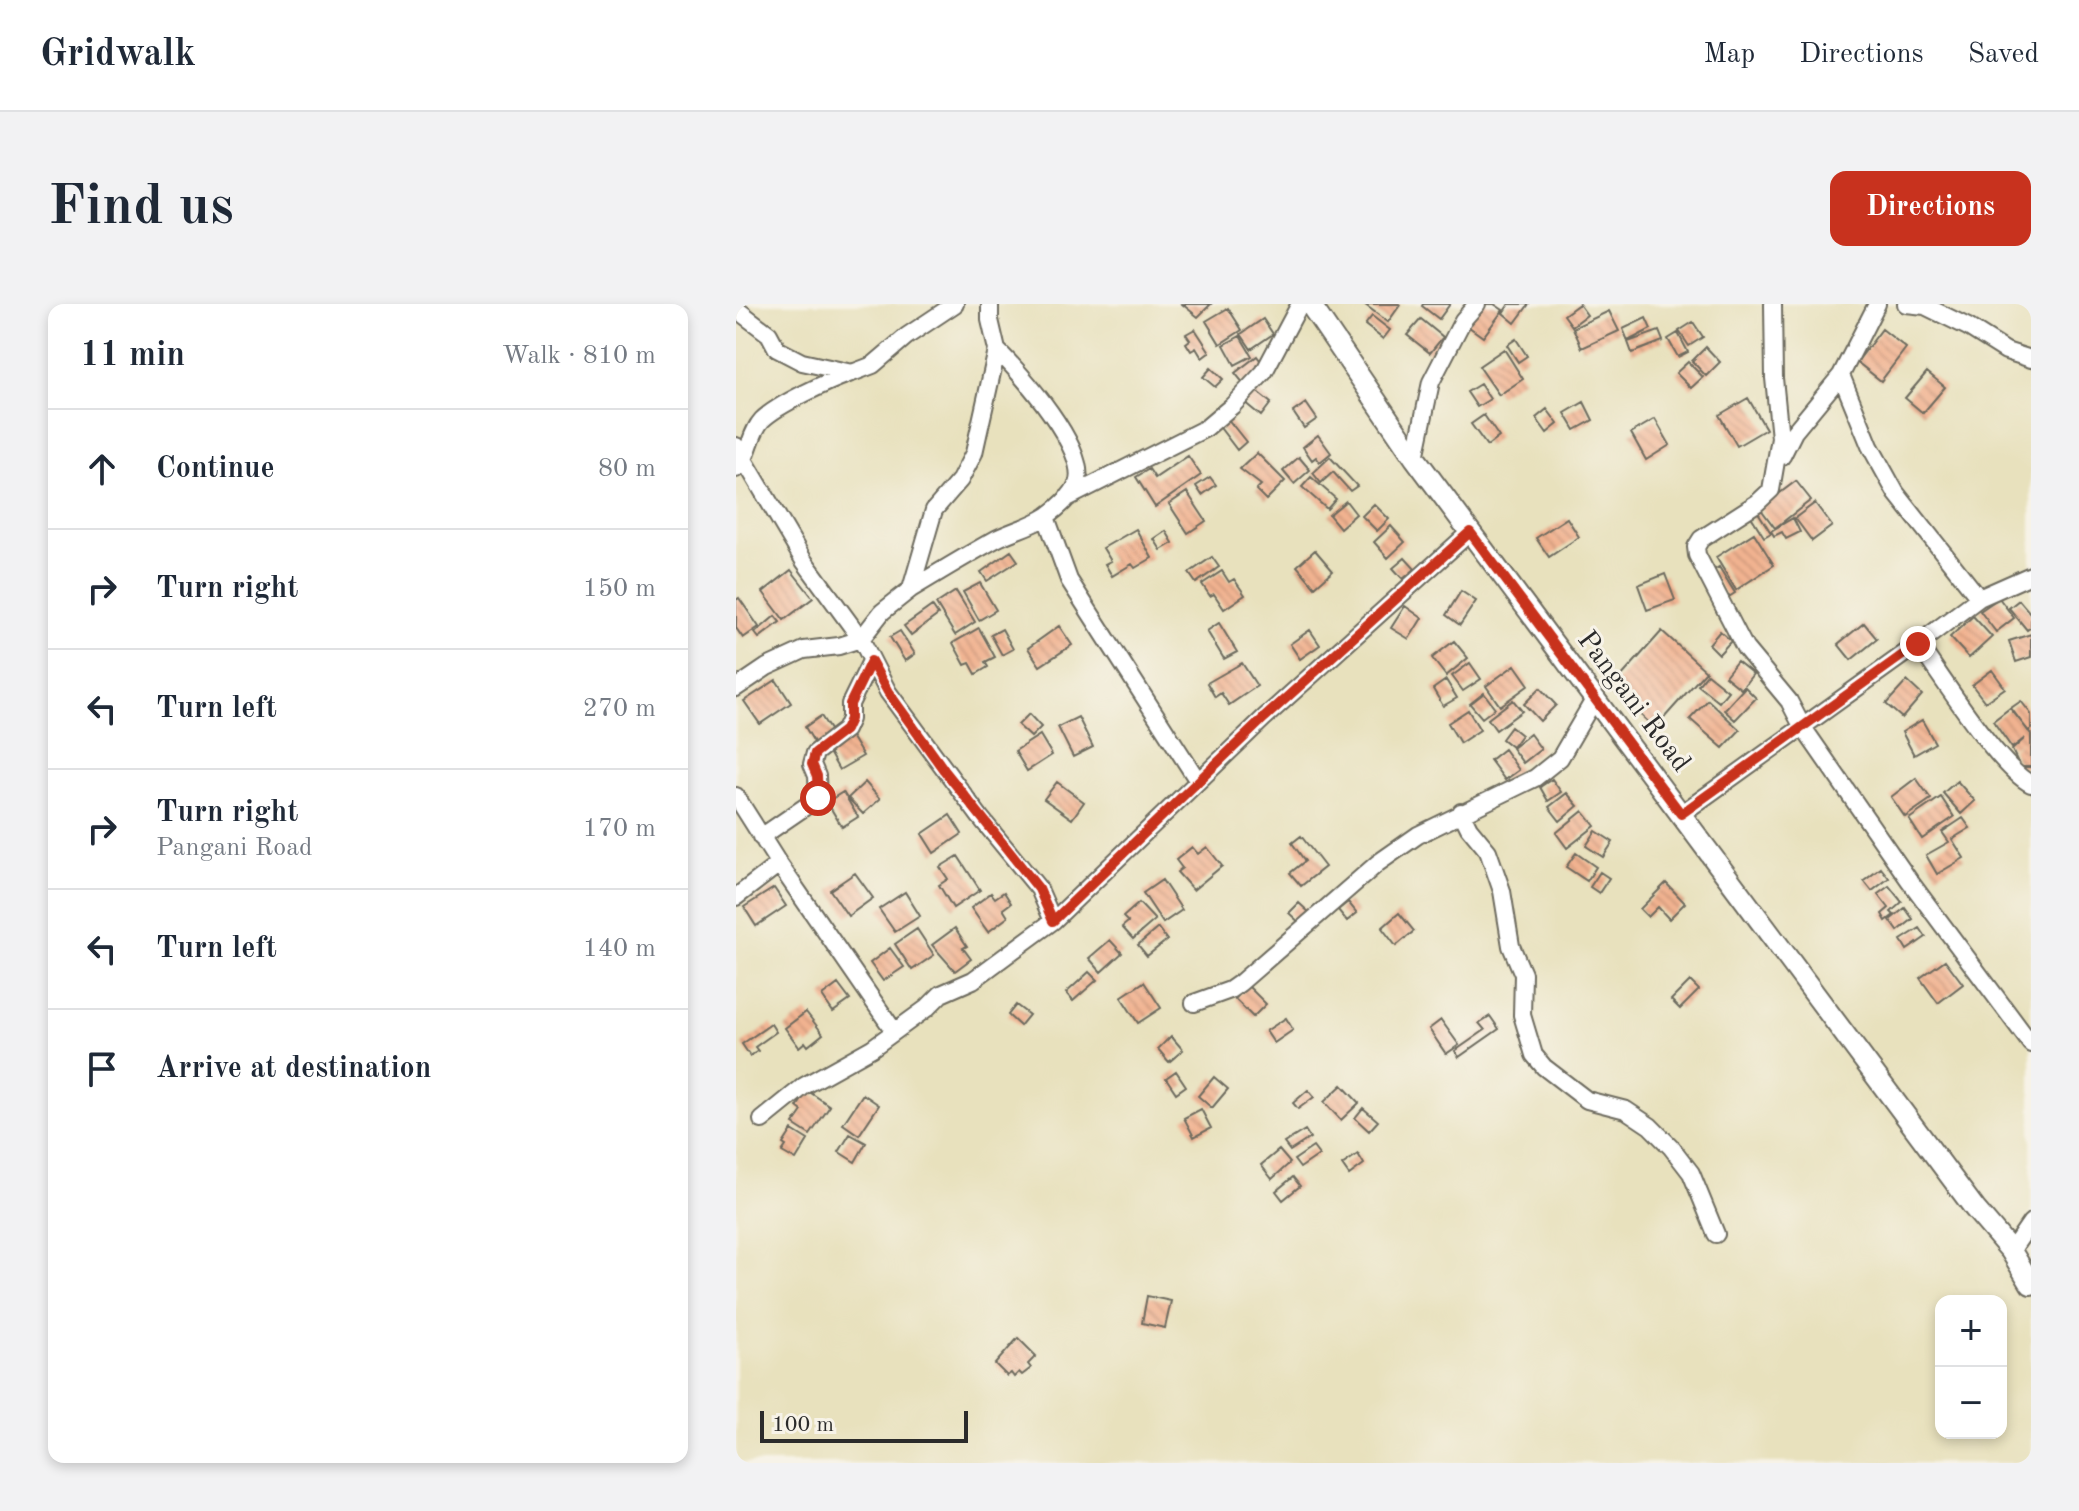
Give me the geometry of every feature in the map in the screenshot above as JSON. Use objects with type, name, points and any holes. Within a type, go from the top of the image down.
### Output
[{"type":"main road","name":"Pangani Road","points":[[1310,304],[1415,458],[1965,1196],[2029,1276]]},
{"type":"street","points":[[955,304],[907,336],[873,365],[824,383],[762,420],[739,458],[804,561],[861,639],[888,692],[944,770],[1039,889],[1053,921]]},
{"type":"street","points":[[911,589],[934,510],[960,480],[974,453],[997,350],[990,320],[990,304]]},
{"type":"street","points":[[1066,499],[1206,428],[1264,372],[1300,304]]},
{"type":"street","points":[[1415,458],[1431,382],[1463,320],[1477,304]]},
{"type":"street","points":[[1773,304],[1774,378],[1780,438],[1771,490],[1757,503],[1701,539],[1696,547],[1701,564],[1745,648],[1789,701],[1802,726],[1909,880],[2031,1044]]},
{"type":"street","points":[[1776,468],[1794,432],[1841,375],[1877,304]]},
{"type":"street","points":[[1906,304],[1925,306],[1968,327],[2006,351],[2031,359]]},
{"type":"street","points":[[736,309],[769,334],[777,349],[802,362],[852,373]]},
{"type":"street","points":[[736,688],[767,667],[804,650],[839,646],[861,639],[882,612],[911,589],[998,538],[1046,517],[1077,485],[1079,468],[1070,445],[1034,391],[997,350]]},
{"type":"street","points":[[1841,375],[1870,446],[1896,493],[1979,598]]},
{"type":"street","points":[[1046,517],[1069,580],[1198,781]]},
{"type":"street","points":[[762,1120],[804,1086],[872,1048],[941,994],[973,980],[1053,921],[1264,718],[1470,532]]},
{"type":"street","points":[[1681,814],[1979,598],[2031,575]]},
{"type":"street","points":[[1918,644],[2012,770],[2031,784]]},
{"type":"street","points":[[761,837],[818,798],[817,776],[812,764],[815,753],[845,730],[850,719],[850,704],[871,661]]},
{"type":"street","points":[[1194,1003],[1230,990],[1378,863],[1418,835],[1535,778],[1560,758],[1595,698]]},
{"type":"street","points":[[736,796],[894,1031]]},
{"type":"street","points":[[1461,812],[1469,828],[1488,851],[1502,891],[1511,946],[1523,974],[1522,1015],[1534,1055],[1544,1067],[1587,1100],[1626,1110],[1650,1126],[1691,1173],[1716,1234]]},
{"type":"street","points":[[736,897],[779,864]]},
{"type":"street","points":[[2011,1251],[2031,1222]]},
{"type":"building","points":[[1182,304],[1211,304],[1198,317]]},
{"type":"building","points":[[1364,304],[1399,304],[1400,305],[1388,322]]},
{"type":"building","points":[[1423,304],[1450,304],[1439,319]]},
{"type":"building","points":[[1479,304],[1494,304],[1503,310],[1483,337],[1465,324]]},
{"type":"building","points":[[1509,304],[1529,304],[1515,323],[1503,313]]},
{"type":"building","points":[[1579,304],[1587,315],[1572,326],[1564,315]]},
{"type":"building","points":[[1228,308],[1242,330],[1220,344],[1206,321]]},
{"type":"building","points":[[1609,311],[1619,331],[1582,348],[1573,328]]},
{"type":"building","points":[[1372,316],[1390,330],[1383,339],[1365,325]]},
{"type":"building","points":[[1646,318],[1651,329],[1628,341],[1623,329]]},
{"type":"building","points":[[1263,319],[1273,334],[1251,349],[1241,334]]},
{"type":"building","points":[[1421,319],[1443,337],[1430,353],[1407,335]]},
{"type":"building","points":[[1693,322],[1703,337],[1689,346],[1679,331]]},
{"type":"building","points":[[1195,329],[1210,352],[1202,358],[1196,348],[1191,351],[1186,343],[1190,340],[1186,334]]},
{"type":"building","points":[[1882,329],[1906,348],[1881,381],[1857,362]]},
{"type":"building","points":[[1659,331],[1663,341],[1632,353],[1628,342]]},
{"type":"building","points":[[1678,333],[1688,352],[1678,357],[1668,339]]},
{"type":"building","points":[[1240,336],[1252,356],[1235,365],[1224,345]]},
{"type":"building","points":[[1516,339],[1527,356],[1518,362],[1507,345]]},
{"type":"building","points":[[1706,347],[1720,362],[1706,376],[1692,361]]},
{"type":"building","points":[[1504,349],[1523,379],[1499,395],[1479,366]]},
{"type":"building","points":[[1257,356],[1265,367],[1244,384],[1235,373]]},
{"type":"building","points":[[1688,362],[1703,377],[1691,388],[1676,373]]},
{"type":"building","points":[[1211,368],[1223,379],[1215,387],[1203,377]]},
{"type":"building","points":[[1927,372],[1945,387],[1923,413],[1905,398]]},
{"type":"building","points":[[1480,384],[1490,399],[1477,407],[1467,392]]},
{"type":"building","points":[[1255,390],[1271,403],[1261,416],[1244,402]]},
{"type":"building","points":[[1748,398],[1766,429],[1737,446],[1719,415]]},
{"type":"building","points":[[1584,402],[1593,420],[1575,430],[1565,413]]},
{"type":"building","points":[[1306,403],[1317,419],[1304,428],[1293,412]]},
{"type":"building","points":[[1547,409],[1558,424],[1547,433],[1536,418]]},
{"type":"building","points":[[1484,415],[1499,437],[1487,446],[1471,424]]},
{"type":"building","points":[[1227,418],[1246,442],[1237,450],[1218,425]]},
{"type":"building","points":[[1655,419],[1670,445],[1646,460],[1631,433]]},
{"type":"building","points":[[1318,435],[1331,453],[1320,462],[1316,457],[1312,460],[1303,447]]},
{"type":"building","points":[[1257,453],[1285,481],[1266,500],[1256,490],[1261,485],[1240,469]]},
{"type":"building","points":[[1188,456],[1201,475],[1155,507],[1136,477],[1149,469],[1155,478]]},
{"type":"building","points":[[1299,457],[1310,470],[1294,484],[1283,471]]},
{"type":"building","points":[[1330,457],[1357,486],[1350,491],[1333,472],[1321,483],[1313,473]]},
{"type":"building","points":[[1210,477],[1216,485],[1202,495],[1196,486]]},
{"type":"building","points":[[1311,477],[1336,499],[1327,509],[1302,487]]},
{"type":"building","points":[[1796,481],[1811,500],[1775,528],[1760,508]]},
{"type":"building","points":[[1187,492],[1206,521],[1188,533],[1169,504]]},
{"type":"building","points":[[1346,501],[1356,514],[1340,528],[1329,515]]},
{"type":"building","points":[[1815,503],[1832,526],[1812,541],[1795,518]]},
{"type":"building","points":[[1374,504],[1389,519],[1377,531],[1362,516]]},
{"type":"building","points":[[1756,509],[1771,533],[1764,537],[1749,513]]},
{"type":"building","points":[[1567,518],[1579,537],[1549,557],[1536,538]]},
{"type":"building","points":[[1793,518],[1800,532],[1786,539],[1782,532],[1774,536],[1771,531]]},
{"type":"building","points":[[1391,526],[1405,542],[1388,558],[1374,542]]},
{"type":"building","points":[[1136,529],[1152,558],[1135,568],[1132,564],[1112,576],[1105,564],[1111,561],[1103,548]]},
{"type":"building","points":[[1166,531],[1173,543],[1161,550],[1154,539]]},
{"type":"building","points":[[1754,533],[1774,565],[1736,590],[1716,557]]},
{"type":"building","points":[[1315,550],[1333,571],[1315,587],[1297,566]]},
{"type":"building","points":[[1011,551],[1018,561],[987,581],[981,572]]},
{"type":"building","points":[[1212,557],[1219,567],[1196,583],[1189,573]]},
{"type":"building","points":[[1405,558],[1415,569],[1403,579],[1393,568]]},
{"type":"building","points":[[1719,567],[1735,593],[1727,598],[1711,572]]},
{"type":"building","points":[[791,570],[813,598],[784,620],[763,592]]},
{"type":"building","points":[[1222,571],[1229,582],[1234,579],[1245,595],[1224,609],[1214,594],[1210,596],[1202,584]]},
{"type":"building","points":[[1665,574],[1675,600],[1647,610],[1638,585]]},
{"type":"building","points":[[980,583],[996,610],[979,620],[963,592]]},
{"type":"building","points":[[956,591],[975,622],[955,635],[936,604]]},
{"type":"building","points":[[1461,591],[1476,601],[1460,625],[1446,615]]},
{"type":"building","points":[[739,598],[759,627],[743,638],[736,628],[736,600]]},
{"type":"building","points":[[1999,598],[2014,618],[1996,632],[1980,611]]},
{"type":"building","points":[[2019,600],[2031,614],[2031,627],[2027,630],[2009,608]]},
{"type":"building","points":[[932,606],[938,615],[911,635],[904,626]]},
{"type":"building","points":[[1405,606],[1422,618],[1409,639],[1391,628]]},
{"type":"building","points":[[775,616],[780,622],[759,638],[755,633]]},
{"type":"building","points":[[1973,616],[1992,637],[1969,658],[1950,637]]},
{"type":"building","points":[[1219,623],[1237,652],[1224,659],[1207,631]]},
{"type":"building","points":[[1864,623],[1877,639],[1851,660],[1838,644]]},
{"type":"building","points":[[1059,626],[1072,645],[1040,666],[1028,648]]},
{"type":"building","points":[[979,628],[995,657],[985,662],[988,667],[976,674],[970,663],[965,665],[953,643]]},
{"type":"building","points":[[1002,629],[1013,649],[1002,655],[991,635]]},
{"type":"building","points":[[1310,630],[1320,645],[1300,659],[1290,644]]},
{"type":"building","points":[[900,631],[915,654],[905,661],[890,637]]},
{"type":"building","points":[[1662,631],[1706,671],[1655,728],[1611,688]]},
{"type":"building","points":[[1720,631],[1731,641],[1719,654],[1709,644]]},
{"type":"building","points":[[2031,634],[2031,657],[2016,662],[2009,641]]},
{"type":"building","points":[[1454,641],[1468,658],[1446,676],[1432,658]]},
{"type":"building","points":[[1737,661],[1753,674],[1741,689],[1725,676]]},
{"type":"building","points":[[1242,663],[1257,686],[1229,705],[1221,693],[1215,697],[1207,683]]},
{"type":"building","points":[[1470,663],[1481,679],[1463,691],[1452,676]]},
{"type":"building","points":[[1515,665],[1529,685],[1500,706],[1486,686]]},
{"type":"building","points":[[1992,670],[2005,688],[1985,702],[1972,685]]},
{"type":"building","points":[[1707,674],[1728,691],[1719,702],[1698,685]]},
{"type":"building","points":[[776,680],[791,703],[760,724],[744,701]]},
{"type":"building","points":[[1446,680],[1457,698],[1443,706],[1433,689]]},
{"type":"building","points":[[1907,681],[1922,695],[1902,718],[1886,704]]},
{"type":"building","points":[[1745,687],[1756,698],[1735,720],[1724,710]]},
{"type":"building","points":[[1540,688],[1556,705],[1540,721],[1524,704]]},
{"type":"building","points":[[1484,693],[1495,708],[1482,718],[1470,704]]},
{"type":"building","points":[[1513,700],[1522,711],[1496,730],[1488,719]]},
{"type":"building","points":[[1708,700],[1740,730],[1723,748],[1690,719]]},
{"type":"building","points":[[2021,701],[2031,714],[2031,729],[2028,731],[2011,708]]},
{"type":"building","points":[[2010,708],[2031,734],[2031,767],[2020,767],[2012,750],[2025,738],[2012,748],[1993,721]]},
{"type":"building","points":[[1468,710],[1480,730],[1460,743],[1448,723]]},
{"type":"building","points":[[1029,714],[1041,727],[1031,737],[1018,725]]},
{"type":"building","points":[[821,716],[834,736],[817,747],[805,727]]},
{"type":"building","points":[[1078,717],[1093,747],[1073,757],[1058,727]]},
{"type":"building","points":[[1922,720],[1935,743],[1914,755],[1902,732]]},
{"type":"building","points":[[1511,727],[1521,735],[1512,747],[1502,739]]},
{"type":"building","points":[[849,733],[863,756],[839,770],[826,747]]},
{"type":"building","points":[[1530,734],[1541,749],[1523,763],[1512,748]]},
{"type":"building","points":[[1040,735],[1052,755],[1027,771],[1015,751]]},
{"type":"building","points":[[1504,749],[1519,770],[1505,780],[1490,760]]},
{"type":"building","points":[[1916,778],[1931,799],[1905,817],[1891,797]]},
{"type":"building","points":[[1552,779],[1561,792],[1548,801],[1540,787]]},
{"type":"building","points":[[1957,781],[1975,801],[1961,814],[1943,793]]},
{"type":"building","points":[[865,782],[880,799],[863,814],[848,798]]},
{"type":"building","points":[[1057,782],[1084,802],[1072,819],[1044,799]]},
{"type":"building","points":[[843,792],[858,817],[842,827],[827,802]]},
{"type":"building","points":[[1567,793],[1578,806],[1560,821],[1549,807]]},
{"type":"building","points":[[1941,797],[1954,817],[1922,839],[1909,819]]},
{"type":"building","points":[[1583,811],[1595,826],[1567,848],[1556,833]]},
{"type":"building","points":[[950,815],[962,834],[934,853],[922,834]]},
{"type":"building","points":[[1963,818],[1970,828],[1952,839],[1964,858],[1937,874],[1926,855],[1949,842],[1942,832]]},
{"type":"building","points":[[1596,831],[1613,842],[1603,857],[1586,846]]},
{"type":"building","points":[[1301,836],[1325,867],[1301,886],[1290,873],[1305,861],[1292,843]]},
{"type":"building","points":[[1192,847],[1198,854],[1207,847],[1222,866],[1193,890],[1177,872],[1182,868],[1176,860]]},
{"type":"building","points":[[1576,853],[1596,867],[1587,881],[1566,867]]},
{"type":"building","points":[[958,856],[980,890],[953,908],[939,885],[948,879],[940,867]]},
{"type":"building","points":[[1881,868],[1889,878],[1872,891],[1864,881]]},
{"type":"building","points":[[1600,872],[1609,878],[1599,893],[1590,887]]},
{"type":"building","points":[[855,873],[873,898],[848,916],[830,890]]},
{"type":"building","points":[[1162,880],[1182,910],[1163,923],[1143,893]]},
{"type":"building","points":[[1666,883],[1685,903],[1669,919],[1658,907],[1648,917],[1640,909]]},
{"type":"building","points":[[1889,886],[1902,902],[1886,921],[1882,914],[1889,908],[1878,894]]},
{"type":"building","points":[[774,888],[786,906],[756,926],[744,907]]},
{"type":"building","points":[[905,892],[920,916],[895,932],[879,909]]},
{"type":"building","points":[[1004,892],[1011,903],[1003,909],[1008,917],[988,932],[971,908],[991,893],[995,898]]},
{"type":"building","points":[[1348,902],[1357,913],[1347,921],[1338,910]]},
{"type":"building","points":[[1139,903],[1155,920],[1133,939],[1122,927],[1128,922],[1123,917]]},
{"type":"building","points":[[1299,903],[1312,915],[1302,925],[1289,913]]},
{"type":"building","points":[[1905,908],[1913,919],[1898,931],[1890,920]]},
{"type":"building","points":[[1399,913],[1414,931],[1396,946],[1382,928]]},
{"type":"building","points":[[955,928],[967,946],[963,948],[971,959],[955,971],[932,945]]},
{"type":"building","points":[[1158,928],[1167,940],[1147,956],[1138,945]]},
{"type":"building","points":[[1920,928],[1926,937],[1907,950],[1901,940]]},
{"type":"building","points":[[917,929],[934,955],[912,970],[895,944]]},
{"type":"building","points":[[1110,940],[1122,953],[1101,972],[1089,958]]},
{"type":"building","points":[[890,948],[904,967],[883,981],[870,963]]},
{"type":"building","points":[[1945,960],[1963,984],[1938,1003],[1920,978]]},
{"type":"building","points":[[1089,972],[1097,980],[1073,1001],[1066,993]]},
{"type":"building","points":[[1690,981],[1699,990],[1680,1009],[1671,1000]]},
{"type":"building","points":[[1144,982],[1161,1008],[1138,1023],[1121,997]]},
{"type":"building","points":[[838,984],[850,1000],[833,1012],[822,996]]},
{"type":"building","points":[[1248,986],[1266,1004],[1253,1017],[1235,999]]},
{"type":"building","points":[[1016,1005],[1029,1015],[1020,1026],[1008,1015]]},
{"type":"building","points":[[806,1012],[823,1034],[808,1046],[805,1042],[799,1047],[785,1028]]},
{"type":"building","points":[[1490,1016],[1499,1029],[1459,1057],[1455,1051],[1485,1030],[1479,1023]]},
{"type":"building","points":[[1286,1018],[1293,1030],[1274,1043],[1266,1031]]},
{"type":"building","points":[[1441,1020],[1459,1045],[1446,1054],[1429,1029]]},
{"type":"building","points":[[771,1024],[776,1032],[755,1047],[758,1051],[750,1056],[742,1044]]},
{"type":"building","points":[[1171,1036],[1183,1050],[1169,1062],[1158,1049]]},
{"type":"building","points":[[1176,1071],[1186,1086],[1176,1093],[1166,1078]]},
{"type":"building","points":[[1214,1077],[1228,1089],[1212,1108],[1198,1096]]},
{"type":"building","points":[[1342,1085],[1359,1103],[1341,1120],[1324,1102]]},
{"type":"building","points":[[1308,1090],[1314,1097],[1298,1109],[1293,1103]]},
{"type":"building","points":[[808,1091],[830,1106],[810,1135],[793,1124],[802,1111],[797,1107]]},
{"type":"building","points":[[863,1094],[879,1105],[859,1135],[843,1124]]},
{"type":"building","points":[[1363,1108],[1378,1121],[1369,1131],[1355,1118]]},
{"type":"building","points":[[1201,1109],[1211,1128],[1194,1137],[1184,1118]]},
{"type":"building","points":[[792,1130],[808,1140],[796,1160],[782,1152],[786,1146],[783,1144]]},
{"type":"building","points":[[1305,1130],[1310,1138],[1290,1151],[1284,1143]]},
{"type":"building","points":[[850,1134],[866,1143],[855,1162],[839,1152]]},
{"type":"building","points":[[1313,1147],[1319,1155],[1300,1168],[1294,1160]]},
{"type":"building","points":[[1279,1150],[1290,1163],[1272,1179],[1261,1165]]},
{"type":"building","points":[[1358,1154],[1364,1164],[1349,1175],[1342,1165]]},
{"type":"building","points":[[1293,1177],[1300,1186],[1283,1200],[1276,1191]]},
{"type":"building","points":[[1147,1296],[1171,1301],[1165,1328],[1142,1323]]},
{"type":"building","points":[[1018,1338],[1036,1356],[1028,1364],[1031,1368],[1022,1375],[1019,1372],[1014,1377],[1011,1373],[1007,1376],[995,1364]]},
{"type":"route","points":[[818,798],[819,786],[812,764],[815,753],[845,730],[850,719],[850,704],[871,661],[888,692],[944,770],[1039,889],[1053,921],[1264,718],[1470,532],[1681,814],[1918,644]]}]
